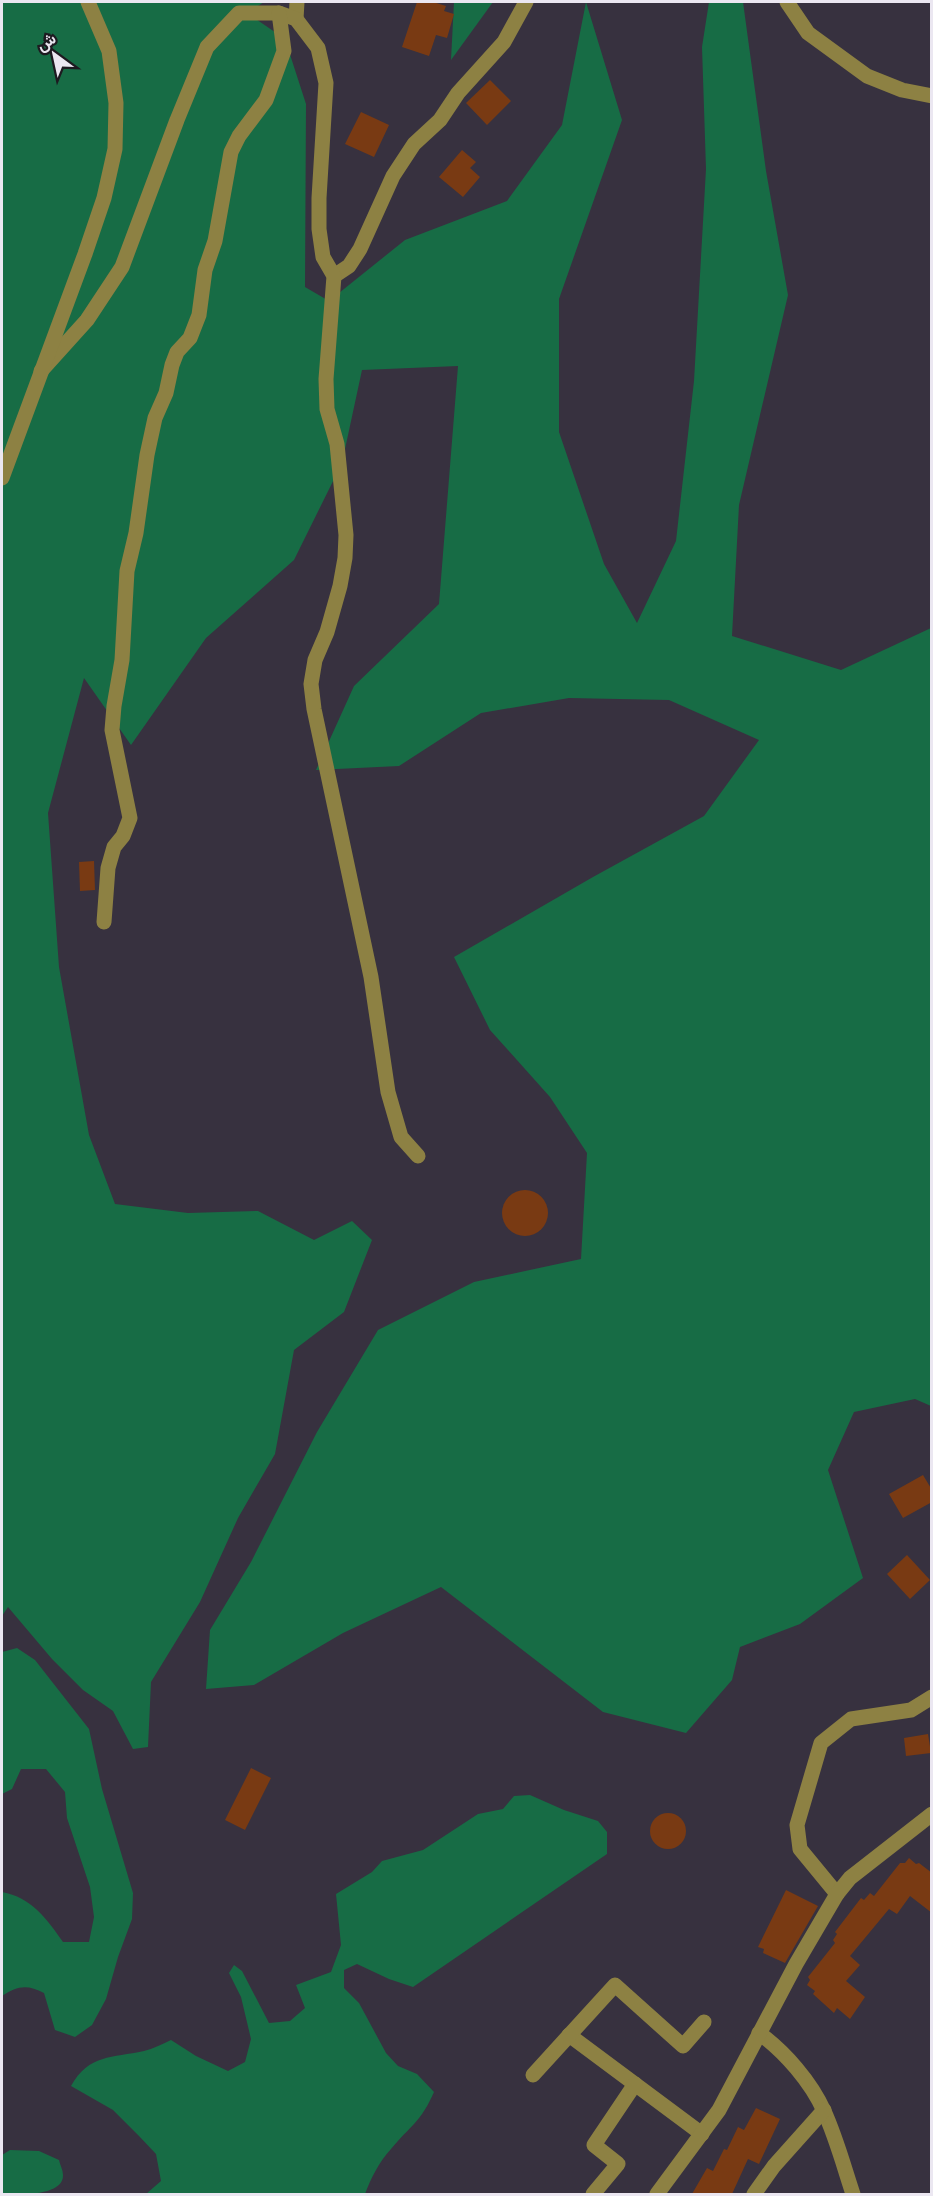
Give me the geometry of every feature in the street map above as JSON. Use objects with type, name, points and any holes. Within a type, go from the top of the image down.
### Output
[{"type":"street","points":[[2,477],[100,209],[115,149],[116,103],[109,51],[88,2]]},
{"type":"street","points":[[296,20],[297,2]]},
{"type":"street","points":[[334,276],[349,266],[360,249],[393,176],[414,144],[441,120],[458,93],[504,42],[526,2]]},
{"type":"street","points":[[787,2],[808,33],[867,76],[902,90],[932,96]]},
{"type":"street","points":[[41,371],[87,320],[122,267],[177,120],[207,48],[239,13],[279,13],[296,20],[318,48],[326,83],[319,229],[323,257],[334,276],[326,380],[327,409],[337,444],[346,535],[345,558],[327,632],[315,660],[311,684],[318,735],[371,976],[390,1100],[401,1137],[418,1156]]},
{"type":"street","points":[[104,922],[108,868],[114,847],[123,836],[130,818],[112,730],[122,660],[127,572],[136,533],[147,454],[155,418],[166,393],[172,365],[177,352],[190,338],[199,315],[205,270],[215,241],[231,152],[239,136],[266,100],[284,51],[279,13]]},
{"type":"street","points":[[837,1894],[800,1849],[797,1825],[821,1743],[850,1719],[911,1710],[932,1697]]},
{"type":"street","points":[[657,2194],[719,2110],[801,1955],[837,1894],[850,1878],[932,1814]]},
{"type":"street","points":[[533,2075],[615,1985],[683,2046],[704,2022]]},
{"type":"street","points":[[759,2033],[779,2048],[794,2064],[824,2110],[853,2194]]},
{"type":"street","points":[[569,2035],[702,2134]]},
{"type":"street","points":[[593,2194],[618,2164],[594,2145],[635,2084]]},
{"type":"street","points":[[754,2194],[774,2166],[824,2110]]},
{"type":"green space","points":[[2,2],[264,2],[247,13],[285,39],[306,104],[305,287],[329,301],[405,240],[507,201],[562,125],[586,2],[622,120],[559,299],[559,432],[604,564],[637,623],[676,541],[694,381],[706,169],[702,47],[709,2],[743,2],[766,171],[788,295],[739,505],[732,636],[841,670],[931,628],[931,1406],[915,1399],[854,1412],[828,1470],[863,1578],[800,1624],[740,1647],[732,1680],[686,1733],[603,1712],[441,1587],[343,1633],[254,1685],[206,1689],[210,1630],[251,1562],[317,1432],[378,1330],[474,1282],[581,1259],[587,1153],[550,1097],[490,1030],[454,957],[704,816],[759,740],[669,700],[569,698],[481,713],[399,766],[316,770],[354,686],[439,604],[458,366],[362,370],[342,463],[294,560],[206,638],[131,745],[84,678],[48,813],[59,967],[89,1135],[115,1204],[188,1213],[258,1211],[314,1240],[352,1221],[372,1240],[344,1312],[294,1350],[275,1454],[238,1518],[200,1602],[151,1682],[148,1747],[133,1749],[113,1711],[83,1690],[52,1659],[8,1607],[2,1616]]},
{"type":"green space","points":[[454,2],[493,2],[451,60]]},
{"type":"green space","points":[[17,1648],[35,1660],[89,1729],[102,1789],[133,1893],[132,1919],[106,1999],[92,2025],[75,2037],[55,2030],[44,1993],[22,1987],[2,1996],[2,1892],[30,1904],[44,1917],[63,1942],[89,1942],[94,1917],[90,1887],[67,1818],[65,1792],[46,1769],[21,1769],[12,1789],[2,1794],[2,1652]]},
{"type":"green space","points":[[530,1795],[564,1810],[598,1821],[607,1832],[607,1854],[413,1987],[357,1964],[344,1970],[344,1988],[359,2003],[386,2053],[398,2066],[417,2074],[434,2092],[420,2117],[383,2159],[365,2194],[146,2194],[161,2181],[156,2154],[113,2110],[71,2086],[78,2076],[86,2068],[102,2059],[147,2050],[171,2040],[196,2056],[228,2071],[245,2062],[251,2039],[241,1997],[229,1973],[234,1965],[242,1971],[269,2023],[290,2021],[305,2008],[296,1985],[331,1972],[341,1945],[336,1894],[372,1872],[382,1861],[423,1850],[478,1814],[503,1809],[514,1796]]},
{"type":"green space","points":[[10,2150],[39,2151],[59,2160],[63,2173],[61,2182],[49,2191],[2,2194],[2,2155]]},
{"type":"building","points":[[417,2],[433,2],[446,6],[444,11],[454,14],[447,38],[436,35],[429,56],[402,47]]},
{"type":"building","points":[[490,80],[511,101],[487,125],[466,103]]},
{"type":"building","points":[[361,112],[389,125],[374,157],[345,144]]},
{"type":"building","points":[[462,150],[476,162],[470,168],[480,177],[463,197],[439,177]]},
{"type":"building","points":[[94,861],[95,890],[80,891],[79,862]]},
{"type":"building","points":[[525,1190],[541,1197],[548,1213],[541,1229],[525,1236],[509,1229],[502,1213],[509,1197]]},
{"type":"building","points":[[923,1475],[932,1490],[932,1502],[903,1518],[889,1494]]},
{"type":"building","points":[[907,1555],[930,1580],[910,1599],[887,1574]]},
{"type":"building","points":[[928,1734],[931,1753],[906,1756],[904,1738]]},
{"type":"building","points":[[251,1768],[271,1778],[245,1830],[225,1820]]},
{"type":"building","points":[[668,1813],[681,1818],[686,1831],[681,1844],[668,1849],[655,1844],[650,1831],[655,1818]]},
{"type":"building","points":[[909,1858],[932,1873],[932,1913],[910,1896],[897,1914],[889,1909],[850,1956],[860,1965],[846,1981],[865,1997],[850,2019],[837,2008],[834,2013],[813,1994],[815,1991],[807,1985],[810,1980],[808,1977],[835,1943],[833,1940],[837,1934],[835,1932],[861,1898],[864,1900],[870,1893],[874,1896],[900,1863],[905,1863]]},
{"type":"building","points":[[786,1890],[818,1906],[785,1963],[763,1953],[764,1949],[758,1947]]},
{"type":"building","points":[[756,2108],[780,2119],[759,2164],[748,2159],[732,2194],[692,2194],[707,2168],[713,2171],[738,2127],[744,2130]]}]
